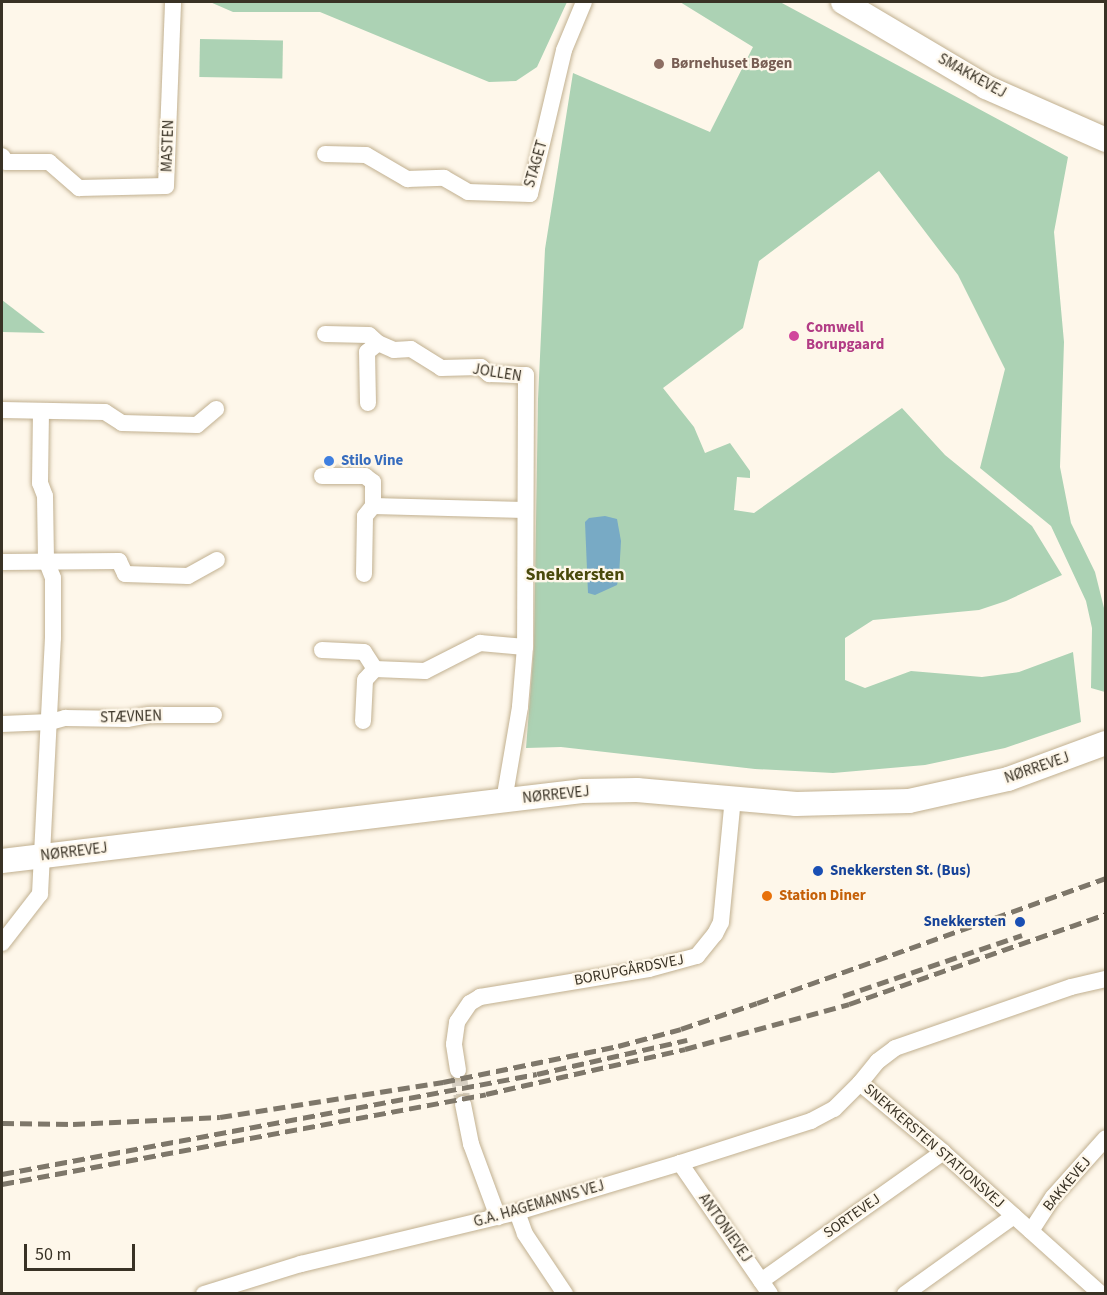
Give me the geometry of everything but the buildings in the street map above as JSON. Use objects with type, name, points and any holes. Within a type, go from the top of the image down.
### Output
[{"type":"main road","name":"SMAKKEVEJ","points":[[843,2],[986,87],[1106,140]]},
{"type":"main road","name":"NØRREVEJ","points":[[2,861],[582,791],[637,790],[796,804],[909,801],[964,791],[1008,779],[1106,743]]},
{"type":"street","name":"MASTEN","points":[[2,156],[6,162],[49,162],[79,188],[166,186],[173,2]]},
{"type":"street","name":"STAGET","points":[[325,154],[366,155],[407,179],[444,178],[468,192],[530,194],[564,50],[584,2]]},
{"type":"street","name":"JOLLEN","points":[[325,334],[369,335],[378,343],[394,350],[411,350],[441,368],[481,368],[489,374],[526,375],[525,647],[520,707],[504,801]]},
{"type":"street","points":[[368,403],[368,352],[378,343]]},
{"type":"street","points":[[2,410],[105,412],[122,423],[197,425],[216,409]]},
{"type":"street","points":[[2,943],[40,894],[43,856],[50,722],[53,578],[46,560],[45,496],[40,483],[40,411]]},
{"type":"street","points":[[322,476],[365,476],[373,482],[373,506],[365,516],[364,574]]},
{"type":"street","points":[[373,506],[524,510]]},
{"type":"street","points":[[2,562],[119,561],[125,574],[188,576],[217,560]]},
{"type":"street","points":[[375,669],[425,671],[480,643],[525,647]]},
{"type":"street","points":[[322,650],[364,652],[375,669]]},
{"type":"street","points":[[363,721],[365,681],[375,669]]},
{"type":"street","name":"STÆVNEN","points":[[2,724],[50,722],[65,718],[127,719],[149,715],[214,715]]},
{"type":"street","name":"BORUPGÅRDSVEJ","points":[[458,1070],[454,1044],[457,1022],[462,1012],[480,997],[649,969],[697,956],[715,934],[721,922],[733,798]]},
{"type":"street","name":"SNEKKERSTEN STATIONSVEJ","points":[[1101,1293],[943,1152],[860,1083],[878,1061],[896,1048],[1071,987],[1106,979]]},
{"type":"street","name":"G.A. HAGEMANNS VEJ","points":[[204,1293],[301,1264],[517,1212],[680,1163],[811,1121],[834,1109],[860,1083]]},
{"type":"street","points":[[463,1104],[471,1144],[498,1217]]},
{"type":"street","name":"BAKKEVEJ","points":[[1030,1231],[1053,1197],[1106,1138]]},
{"type":"street","name":"SORTEVEJ","points":[[766,1287],[943,1152]]},
{"type":"street","name":"ANTONIEVEJ","points":[[680,1163],[766,1287]]},
{"type":"street","points":[[517,1212],[525,1234],[565,1293]]},
{"type":"street","points":[[905,1293],[1014,1216]]},
{"type":"green space","points":[[210,2],[567,2],[537,67],[516,81],[489,82],[320,12],[233,12]]},
{"type":"green space","points":[[680,2],[780,2],[1068,157],[1054,232],[1064,342],[1060,467],[1071,523],[1095,572],[1105,612],[1105,692],[1091,688],[1092,628],[1086,601],[1051,526],[980,468],[1005,369],[958,275],[879,171],[759,261],[743,328],[663,388],[694,427],[705,453],[730,443],[750,471],[750,478],[737,477],[734,510],[754,513],[902,408],[945,455],[1032,526],[1062,575],[1006,601],[979,610],[873,620],[845,638],[845,680],[865,688],[911,671],[982,677],[1019,672],[1073,652],[1081,722],[1005,748],[925,765],[833,773],[755,769],[561,747],[526,748],[534,646],[538,399],[545,249],[573,73],[710,132],[753,47]]},
{"type":"green space","points":[[200,39],[283,40],[282,78],[199,77]]},
{"type":"green space","points":[[2,300],[45,333],[2,332]]},
{"type":"water","points":[[605,516],[617,519],[621,541],[619,576],[617,585],[595,595],[588,593],[585,522],[589,518]]},
{"type":"tunnel","points":[[458,1070],[463,1104]]},
{"type":"railway","points":[[2,1123],[73,1124],[220,1117],[443,1082],[618,1046],[681,1029],[757,1003],[1106,878]]},
{"type":"railway","points":[[2,1184],[486,1094],[685,1049],[849,1004],[1106,914]]},
{"type":"railway","points":[[843,996],[1022,935]]},
{"type":"railway","points":[[2,1174],[537,1074],[687,1040]]},
{"type":"place","name":"Børnehuset Bøgen","points":[[659,64]]},
{"type":"place","name":"Comwell Borupgaard","points":[[794,336]]},
{"type":"place","name":"Stilo Vine","points":[[329,461]]},
{"type":"place","name":"Snekkersten St. (Bus)","points":[[818,871]]},
{"type":"place","name":"Station Diner","points":[[767,896]]},
{"type":"place","name":"Snekkersten","points":[[1020,922]]},
{"type":"district","name":"Snekkersten","points":[[575,575]]}]
